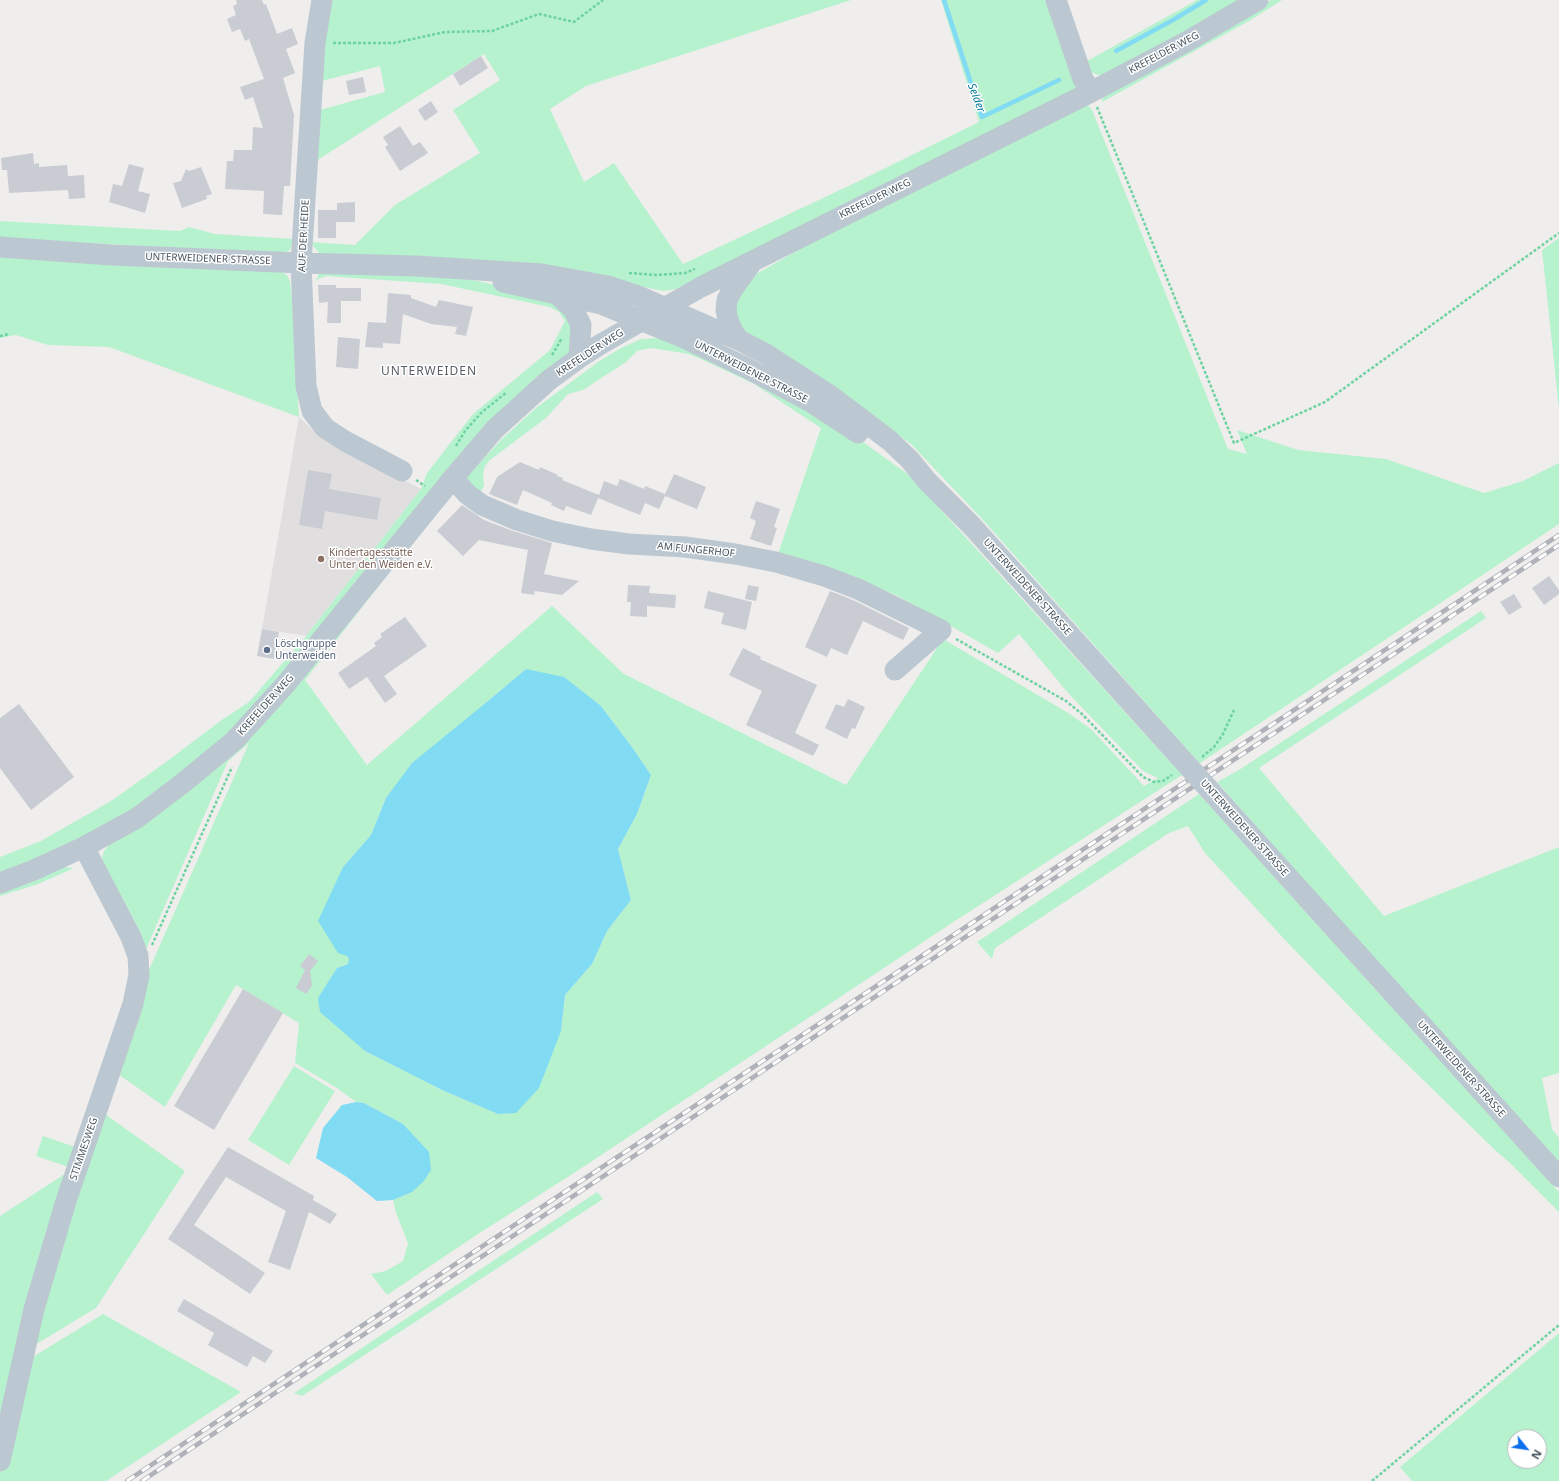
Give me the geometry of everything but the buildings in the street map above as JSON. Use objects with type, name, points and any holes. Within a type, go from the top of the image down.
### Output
[{"type":"street","name":"AUF DER HEIDE","points":[[322,0],[316,42],[301,263],[306,386],[312,411],[325,428],[345,441],[402,471]]},
{"type":"street","points":[[1056,0],[1083,79],[1091,92]]},
{"type":"street","name":"KREFELDER WEG","points":[[0,883],[34,870],[84,847],[137,818],[234,741],[285,684],[453,478],[495,430],[549,380],[579,358],[642,320],[754,259],[1091,92],[1186,42],[1258,0]]},
{"type":"street","name":"UNTERWEIDENER STRASSE","points":[[0,247],[111,255],[416,266],[542,274],[608,286],[638,296],[740,340],[798,374],[839,402],[889,440],[910,460],[927,481],[971,525],[1559,1177]]},
{"type":"street","name":"UNTERWEIDENER STRASSE","points":[[740,340],[732,330],[728,320],[726,310],[727,300],[732,290],[754,259]]},
{"type":"street","name":"UNTERWEIDENER STRASSE","points":[[416,266],[513,284],[601,304],[642,320],[747,368],[811,402],[927,481]]},
{"type":"street","name":"UNTERWEIDENER STRASSE","points":[[558,295],[573,309],[581,325],[579,358]]},
{"type":"street","name":"AM FUNGERHOF","points":[[453,478],[467,494],[482,505],[517,520],[552,531],[591,539],[628,544],[685,547],[735,554],[776,562],[824,576],[858,589],[941,630]]},
{"type":"street","points":[[896,670],[941,630]]},
{"type":"street","name":"STIMMESWEG","points":[[0,1461],[34,1309],[66,1201],[133,1004],[139,975],[138,956],[131,937],[84,847]]},
{"type":"path","points":[[316,42],[394,43],[445,32],[492,31],[539,14],[574,22],[603,0]]},
{"type":"path","points":[[1091,92],[1234,443],[1325,402],[1559,233]]},
{"type":"path","points":[[625,273],[657,275],[685,272]]},
{"type":"path","points":[[0,336],[9,334]]},
{"type":"path","points":[[941,630],[1066,701],[1082,714],[1143,778],[1154,782],[1163,780],[1177,772]]},
{"type":"path","points":[[1197,760],[1214,747],[1223,734],[1234,710]]},
{"type":"path","points":[[152,946],[234,761],[234,741]]},
{"type":"path","points":[[1372,1481],[1559,1325]]},
{"type":"shaded area","name":"Kindertagesstätte Unter den Weiden e.V.","points":[[299,417],[317,434],[421,489],[306,636],[262,629]]},
{"type":"green space","points":[[331,0],[851,0],[586,86],[550,109],[584,182],[614,163],[683,264],[857,182],[979,122],[941,0],[1049,0],[1076,86],[1073,92],[871,194],[676,289],[664,291],[628,284],[320,254],[310,242],[355,245],[395,205],[480,153],[453,110],[500,80],[484,54],[316,161],[320,110],[385,92],[380,66],[322,81],[325,36]]},
{"type":"green space","points":[[1197,0],[1244,0],[1102,76],[1090,72],[1087,61]]},
{"type":"green space","points":[[1271,0],[1282,0],[1249,21],[1102,102],[1103,95],[1248,15]]},
{"type":"green space","points":[[1086,103],[1092,110],[1228,449],[1247,454],[1237,430],[1298,450],[1386,459],[1484,493],[1523,481],[1559,463],[1559,524],[1182,775],[955,921],[387,1295],[371,1274],[386,1271],[403,1261],[408,1243],[396,1213],[393,1200],[412,1192],[403,1124],[364,1103],[356,1102],[337,1088],[295,1063],[299,1023],[236,985],[165,1107],[115,1072],[145,979],[249,743],[228,761],[143,956],[141,933],[102,858],[104,851],[112,841],[180,794],[440,508],[305,680],[367,765],[552,606],[624,674],[846,785],[943,639],[1070,714],[1092,730],[1144,786],[1158,778],[1143,771],[1069,694],[1019,634],[998,653],[898,596],[854,578],[778,554],[821,428],[754,384],[689,354],[651,348],[637,351],[626,362],[583,390],[568,394],[546,418],[490,460],[485,466],[483,473],[484,485],[479,496],[466,477],[503,438],[536,408],[598,362],[621,348],[641,339],[658,338],[690,348],[835,422],[909,475],[1174,766],[1192,755],[983,520],[911,444],[810,370],[746,334],[737,321],[734,298],[753,276],[833,230]],"holes":[[[526,669],[601,706],[651,775],[637,814],[618,849],[631,900],[607,931],[592,964],[565,995],[561,1031],[498,1114],[442,1090],[365,1051],[319,998],[337,968],[348,964],[349,959],[347,956],[343,867],[371,835],[386,798],[488,701]]]},
{"type":"green space","points":[[0,221],[180,231],[189,227],[215,234],[294,239],[290,250],[282,254],[0,238]]},
{"type":"green space","points":[[1559,238],[1559,409],[1542,250]]},
{"type":"green space","points":[[0,253],[278,271],[286,274],[290,281],[292,298],[299,417],[109,347],[48,345],[16,335],[0,338]]},
{"type":"green space","points":[[321,269],[444,276],[478,281],[557,299],[575,315],[573,349],[306,650],[218,746],[141,804],[112,823],[0,876],[0,857],[41,841],[111,801],[223,719],[249,702],[306,636],[421,489],[427,473],[473,414],[550,350],[565,321],[559,312],[550,307],[441,284],[326,276],[315,282]]},
{"type":"green space","points":[[1481,611],[1486,618],[1259,768],[1384,916],[1559,847],[1559,1073],[1542,1078],[1552,1129],[1559,1138],[1559,1169],[1217,782],[1239,770]]},
{"type":"green space","points":[[1199,794],[1559,1192],[1559,1212],[1376,1034],[1286,941],[1205,853],[1188,826],[1169,833],[995,948],[992,959],[977,942]]},
{"type":"green space","points":[[62,867],[74,868],[38,884],[0,896],[0,892]]},
{"type":"green space","points":[[294,1066],[335,1091],[289,1165],[248,1140]]},
{"type":"green space","points":[[102,1112],[185,1171],[96,1308],[30,1348]]},
{"type":"green space","points":[[43,1136],[78,1148],[71,1168],[36,1156]]},
{"type":"green space","points":[[71,1170],[0,1433],[0,1216]]},
{"type":"green space","points":[[597,1192],[603,1199],[302,1396],[294,1393]]},
{"type":"green space","points":[[103,1314],[241,1392],[106,1481],[0,1481],[0,1474],[26,1361]]},
{"type":"green space","points":[[1559,1333],[1559,1481],[1412,1481],[1400,1467]]},
{"type":"water","points":[[526,669],[564,677],[601,706],[651,775],[637,814],[618,849],[631,900],[607,931],[592,964],[565,995],[561,1031],[539,1088],[516,1113],[498,1114],[442,1090],[365,1051],[320,1012],[318,998],[337,968],[348,964],[349,959],[347,956],[338,953],[318,921],[343,867],[371,835],[386,798],[412,763]]},
{"type":"water","points":[[356,1102],[364,1103],[403,1124],[429,1152],[431,1170],[423,1182],[412,1192],[393,1200],[377,1201],[347,1177],[316,1158],[323,1128],[342,1105]]},
{"type":"waterway","name":"Selder","points":[[944,0],[982,117],[1059,80]]},
{"type":"waterway","name":"Selder","points":[[1116,51],[1206,0]]},
{"type":"railway","points":[[127,1481],[1559,535]]},
{"type":"railway","points":[[142,1481],[1559,545]]},
{"type":"place","name":"Kindertagesstätte Unter den Weiden e.V.","points":[[321,559]]},
{"type":"place","name":"Löschgruppe Unterweiden","points":[[267,650]]},
{"type":"district","name":"UNTERWEIDEN","points":[[429,372]]}]
